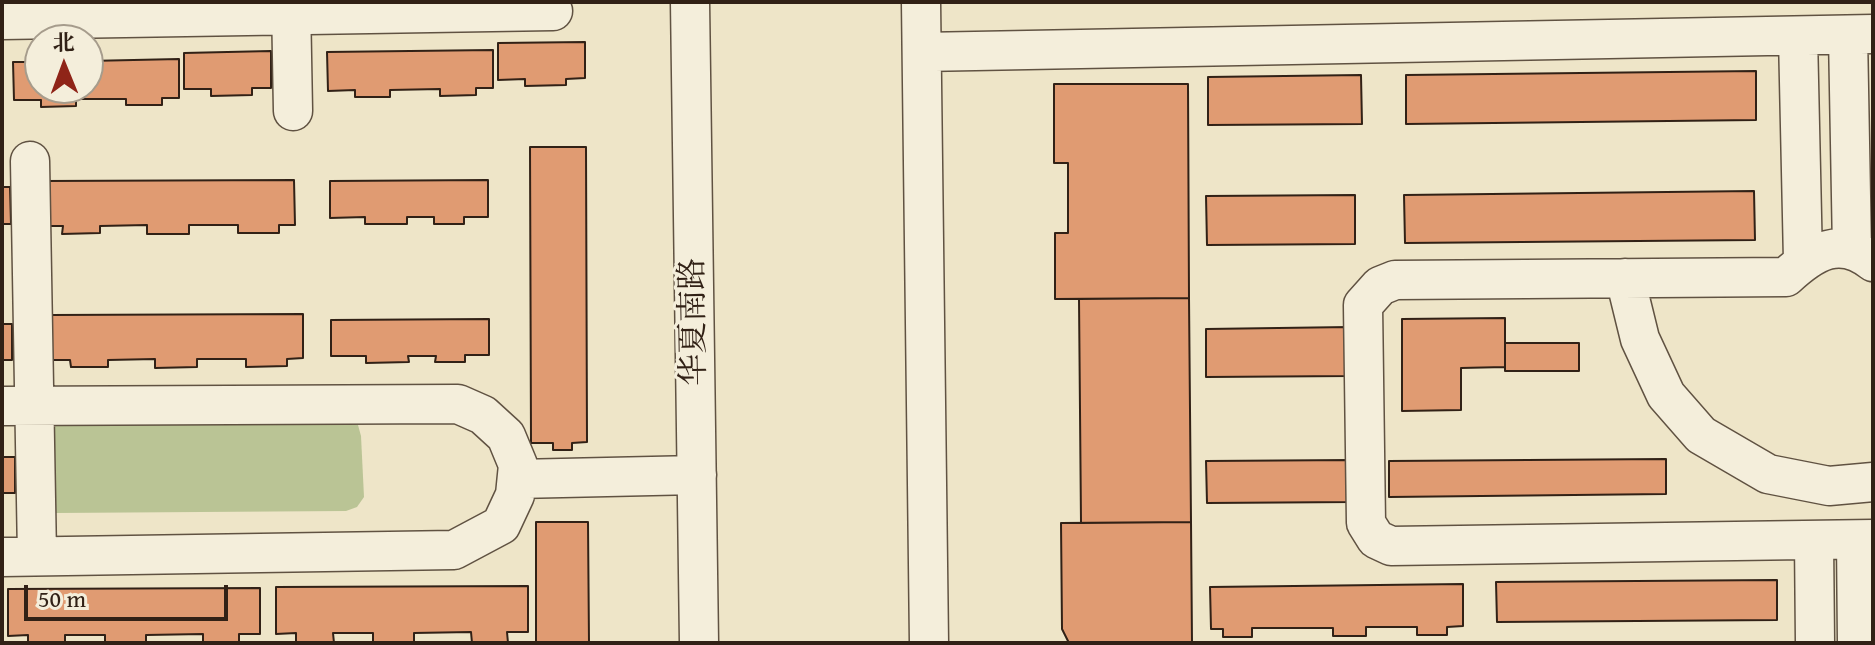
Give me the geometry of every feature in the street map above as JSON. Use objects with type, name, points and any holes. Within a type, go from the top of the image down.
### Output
[{"type":"street","name":"华夏南路","points":[[690,2],[699,643]]},
{"type":"street","points":[[921,2],[929,643]]},
{"type":"street","points":[[2,20],[291,9],[553,11]]},
{"type":"street","points":[[291,9],[293,111]]},
{"type":"street","points":[[922,52],[1860,35],[1862,256],[1841,247],[1823,251],[1803,261],[1786,277],[1395,280],[1380,286],[1363,305],[1366,523],[1376,539],[1391,546],[1864,540],[1857,643]]},
{"type":"street","points":[[1798,36],[1803,261]]},
{"type":"street","points":[[18,406],[458,404],[483,415],[506,436],[518,465],[515,495],[501,525],[454,550],[20,557],[18,406],[30,161]]},
{"type":"street","points":[[1625,278],[1640,339],[1666,395],[1701,435],[1768,474],[1829,486],[1873,482]]},
{"type":"street","points":[[517,479],[697,475]]},
{"type":"street","points":[[1814,540],[1815,643]]},
{"type":"green space","points":[[344,421],[358,425],[361,436],[364,497],[357,507],[346,511],[55,513],[55,423]]},
{"type":"building","points":[[585,42],[585,78],[566,79],[566,85],[525,86],[525,79],[498,80],[498,43]]},
{"type":"building","points":[[493,50],[493,88],[476,88],[476,95],[440,96],[440,89],[390,90],[390,97],[355,97],[355,90],[328,91],[327,52]]},
{"type":"building","points":[[271,51],[271,88],[252,88],[252,95],[211,96],[211,89],[184,89],[184,53]]},
{"type":"building","points":[[179,59],[179,98],[162,98],[162,105],[126,105],[126,99],[104,99],[104,61]]},
{"type":"building","points":[[13,62],[24,62],[24,100],[14,100]]},
{"type":"building","points":[[1756,71],[1756,120],[1406,124],[1406,75]]},
{"type":"building","points":[[1361,75],[1362,124],[1208,125],[1208,77]]},
{"type":"building","points":[[1054,84],[1188,84],[1189,298],[1055,299],[1055,233],[1068,233],[1068,163],[1054,163]]},
{"type":"building","points":[[41,104],[76,104],[76,106],[41,107]]},
{"type":"building","points":[[530,147],[586,147],[587,442],[572,443],[572,450],[553,450],[553,443],[531,443]]},
{"type":"building","points":[[294,180],[295,225],[279,225],[279,233],[238,233],[238,225],[189,225],[189,234],[147,234],[147,225],[100,226],[100,233],[62,234],[63,226],[43,226],[43,181]]},
{"type":"building","points":[[488,180],[488,217],[464,217],[464,224],[434,224],[434,217],[407,217],[407,224],[365,224],[365,217],[330,218],[330,181]]},
{"type":"building","points":[[2,187],[10,187],[11,224],[2,224]]},
{"type":"building","points":[[1754,191],[1755,240],[1405,243],[1404,195]]},
{"type":"building","points":[[1355,195],[1355,244],[1207,245],[1206,196]]},
{"type":"building","points":[[1189,298],[1191,522],[1081,523],[1079,299]]},
{"type":"building","points":[[303,314],[303,358],[287,359],[287,366],[246,367],[246,359],[197,359],[197,367],[155,368],[155,359],[108,360],[108,367],[71,367],[70,360],[51,360],[50,315]]},
{"type":"building","points":[[1505,318],[1505,367],[1461,368],[1461,410],[1402,411],[1402,319]]},
{"type":"building","points":[[489,319],[489,355],[465,355],[465,362],[435,362],[436,356],[408,356],[409,362],[366,363],[366,356],[331,356],[331,320]]},
{"type":"building","points":[[2,324],[12,324],[12,360],[2,360]]},
{"type":"building","points":[[1350,327],[1350,376],[1206,377],[1206,329]]},
{"type":"building","points":[[1505,343],[1579,343],[1579,371],[1505,371]]},
{"type":"building","points":[[2,457],[15,457],[15,493],[2,493]]},
{"type":"building","points":[[1666,459],[1666,494],[1389,497],[1389,461]]},
{"type":"building","points":[[1353,460],[1354,502],[1207,503],[1206,461]]},
{"type":"building","points":[[536,522],[588,522],[589,643],[536,643]]},
{"type":"building","points":[[1191,522],[1192,643],[1069,643],[1062,629],[1061,523]]},
{"type":"building","points":[[1777,580],[1777,620],[1497,622],[1496,582]]},
{"type":"building","points":[[1463,584],[1463,626],[1447,627],[1447,635],[1417,635],[1417,627],[1366,627],[1366,636],[1333,636],[1333,628],[1252,628],[1252,637],[1223,637],[1223,629],[1211,629],[1210,587]]},
{"type":"building","points":[[528,586],[528,632],[507,632],[508,643],[472,643],[471,632],[414,633],[414,643],[373,643],[373,633],[333,633],[334,643],[296,643],[296,633],[276,634],[276,587]]},
{"type":"building","points":[[260,588],[260,634],[239,634],[239,643],[203,643],[203,634],[146,635],[146,643],[105,643],[105,635],[65,635],[65,643],[28,643],[28,635],[8,636],[8,589]]}]
